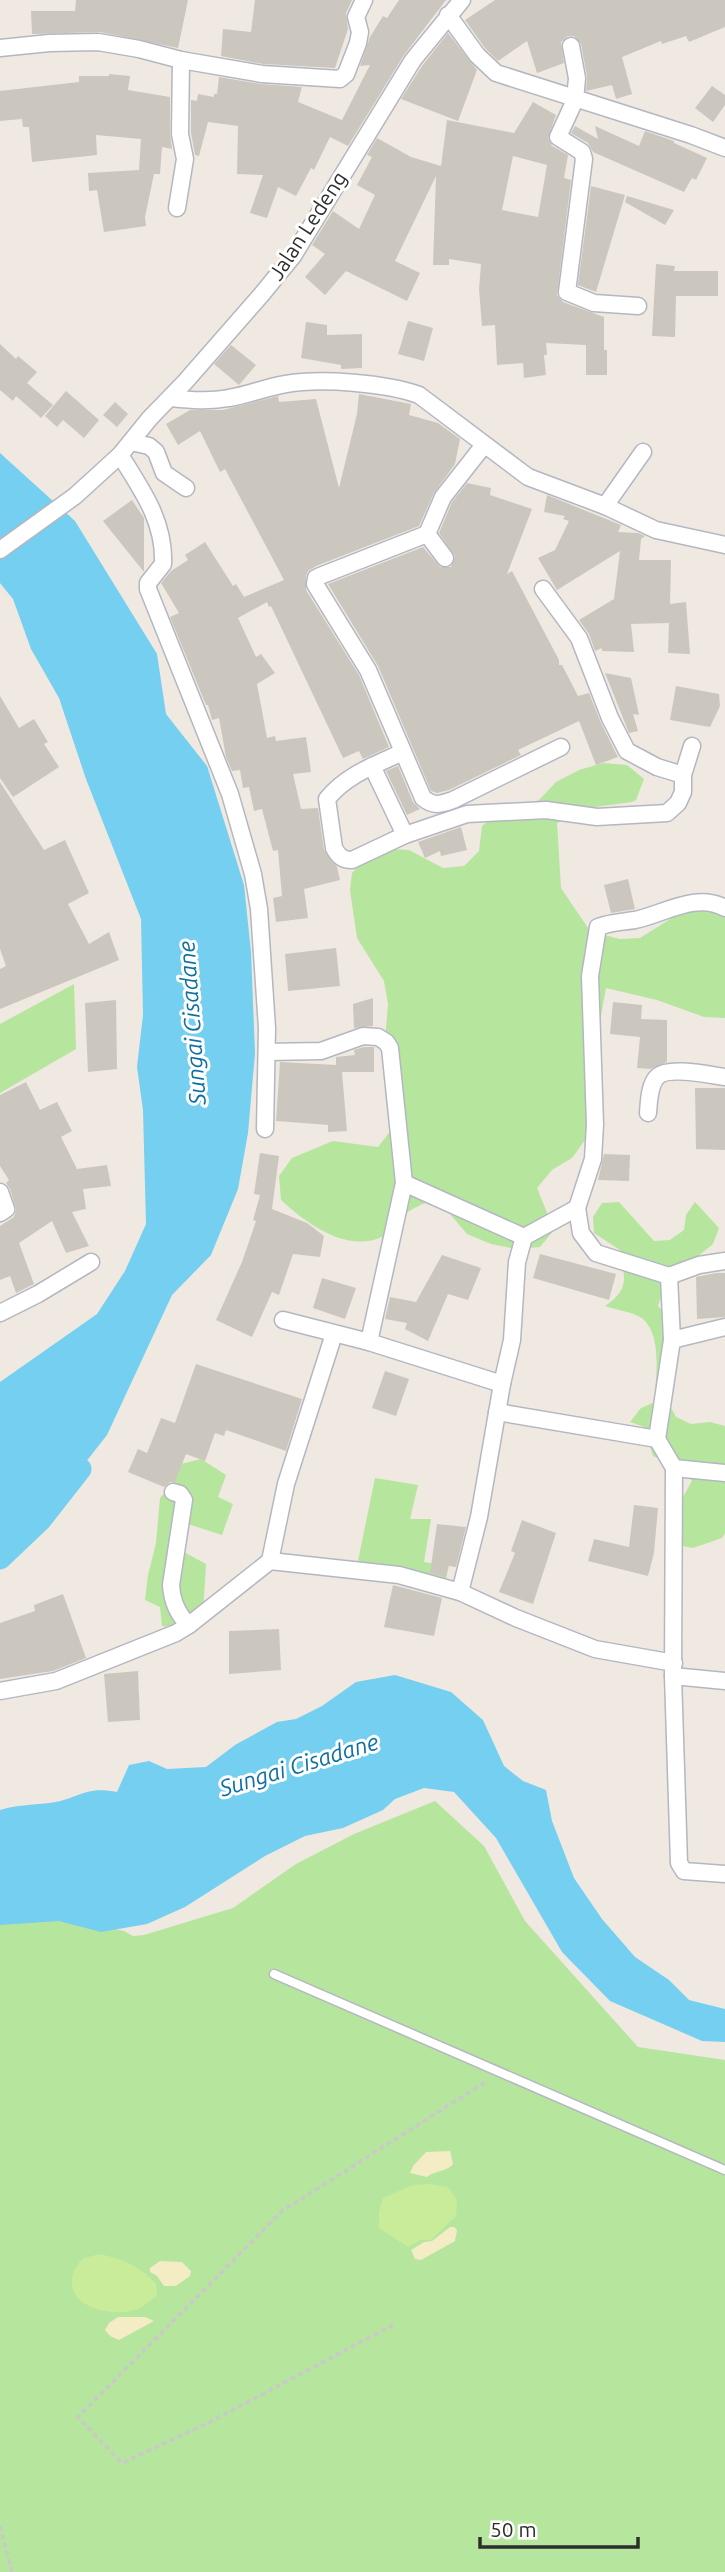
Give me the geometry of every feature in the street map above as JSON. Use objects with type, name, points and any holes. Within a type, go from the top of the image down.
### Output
[{"type":"street","points":[[0,48],[98,42],[262,74],[340,79],[346,74],[358,43],[360,32],[356,17],[364,0]]},
{"type":"street","name":"Jalan Ledeng","points":[[0,550],[75,496],[120,456],[262,294],[293,256],[396,86],[462,0]]},
{"type":"street","points":[[448,15],[495,73],[725,148]]},
{"type":"street","points":[[570,46],[577,78],[575,100],[558,134],[560,140],[582,152],[584,159],[567,292],[594,303],[638,306]]},
{"type":"street","points":[[177,208],[185,159],[180,134],[181,60]]},
{"type":"street","points":[[170,398],[196,401],[229,398],[296,382],[373,384],[399,388],[419,395],[528,477],[605,506],[656,530],[725,545]]},
{"type":"street","points":[[131,442],[149,446],[156,452],[167,477],[186,488]]},
{"type":"street","points":[[484,444],[443,497],[427,534],[320,576],[316,578],[315,584],[368,670],[423,798],[430,803],[438,805],[561,747]]},
{"type":"street","points":[[605,506],[643,452]]},
{"type":"street","points":[[120,456],[158,522],[163,564],[148,583],[152,603],[230,794],[251,864],[259,909],[267,1052],[265,1129]]},
{"type":"street","points":[[427,534],[445,558]]},
{"type":"street","points":[[543,589],[579,638],[610,718],[627,751],[657,767],[683,775]]},
{"type":"street","points":[[403,752],[372,766],[336,788],[327,799],[334,848],[344,860],[352,860],[405,835],[467,814],[546,810],[597,817],[667,813],[678,803],[683,792],[683,775],[692,746]]},
{"type":"street","points":[[372,766],[405,835]]},
{"type":"street","points":[[725,908],[710,902],[683,904],[634,920],[610,922],[598,927],[590,976],[595,1124],[593,1159],[577,1208],[581,1233],[596,1253],[668,1276],[699,1265],[725,1261]]},
{"type":"street","points":[[267,1052],[321,1051],[363,1036],[378,1037],[390,1048],[404,1183],[369,1342]]},
{"type":"street","points":[[648,1113],[652,1086],[658,1076],[694,1072],[725,1077]]},
{"type":"street","points":[[404,1183],[524,1237]]},
{"type":"street","points":[[0,1192],[6,1209],[0,1213]]},
{"type":"street","points":[[460,1592],[479,1517],[512,1340],[517,1262],[524,1237],[577,1208]]},
{"type":"street","points":[[0,1313],[91,1262]]},
{"type":"street","points":[[668,1276],[672,1340],[657,1439],[674,1468],[674,1670],[680,1867],[684,1871],[725,1874]]},
{"type":"street","points":[[283,1320],[369,1342],[502,1384]]},
{"type":"street","points":[[672,1340],[725,1327]]},
{"type":"street","points":[[0,1691],[56,1681],[176,1633],[270,1561],[286,1484],[334,1334]]},
{"type":"street","points":[[497,1412],[657,1439]]},
{"type":"street","points":[[674,1468],[725,1473]]},
{"type":"street","points":[[173,1492],[180,1494],[184,1500],[184,1511],[171,1585],[172,1596],[182,1619],[189,1625]]},
{"type":"street","points":[[270,1561],[399,1575],[460,1592],[595,1649],[725,1681]]},
{"type":"lane","points":[[274,1974],[725,2170]]},
{"type":"path","points":[[393,2325],[206,2424],[122,2463],[78,2417],[282,2211],[500,2073]]},
{"type":"path","points":[[0,2526],[12,2572]]},
{"type":"green space","points":[[603,763],[627,765],[644,779],[636,800],[595,807],[557,823],[561,888],[590,931],[619,939],[640,938],[683,911],[725,913],[725,1018],[704,1017],[657,1000],[606,988],[590,1076],[591,1118],[585,1140],[572,1158],[552,1170],[537,1188],[554,1230],[540,1247],[516,1249],[491,1244],[467,1234],[450,1214],[427,1202],[408,1212],[389,1233],[375,1239],[346,1240],[317,1228],[281,1200],[279,1176],[292,1158],[333,1141],[378,1147],[395,1125],[384,1054],[388,1004],[384,981],[357,938],[350,890],[352,873],[367,856],[392,849],[409,850],[443,868],[464,866],[479,851],[482,826],[499,811],[521,810],[540,799],[556,782],[579,770]]},
{"type":"green space","points":[[74,984],[76,1049],[0,1093],[0,1024]]},
{"type":"green space","points":[[619,1202],[654,1241],[670,1240],[684,1230],[686,1215],[695,1202],[719,1228],[713,1244],[674,1275],[663,1290],[658,1306],[670,1319],[668,1402],[676,1417],[691,1424],[710,1422],[725,1426],[725,1533],[722,1538],[693,1548],[678,1545],[675,1511],[692,1481],[681,1468],[653,1456],[644,1427],[630,1422],[641,1408],[655,1402],[656,1347],[653,1336],[643,1319],[605,1306],[622,1288],[623,1268],[620,1250],[594,1233],[593,1217],[602,1203]]},
{"type":"green space","points":[[201,1459],[226,1475],[218,1497],[233,1504],[222,1535],[188,1524],[180,1550],[206,1564],[203,1612],[180,1628],[162,1626],[160,1607],[145,1600],[156,1543],[160,1498],[172,1485],[181,1464]]},
{"type":"green space","points":[[375,1478],[418,1485],[410,1519],[431,1519],[424,1562],[449,1566],[446,1579],[358,1561]]},
{"type":"green space","points":[[435,1801],[484,1846],[525,1921],[638,2047],[725,2060],[725,2572],[0,2572],[0,1918],[44,1914],[124,1931],[133,1936],[144,1935],[233,1908],[296,1864],[354,1834]]},
{"type":"green space","points":[[412,2185],[448,2187],[457,2199],[456,2216],[431,2240],[420,2240],[408,2247],[379,2228],[379,2212],[383,2198]]},
{"type":"green space","points":[[99,2254],[123,2261],[144,2272],[156,2284],[157,2296],[138,2309],[116,2312],[93,2308],[83,2302],[72,2286],[74,2272],[82,2259]]},
{"type":"sand","points":[[450,2151],[453,2164],[448,2168],[427,2177],[410,2173],[426,2152]]},
{"type":"sand","points":[[450,2227],[457,2230],[455,2241],[421,2260],[415,2259],[411,2250],[424,2242],[432,2241]]},
{"type":"sand","points":[[160,2261],[182,2262],[191,2271],[190,2276],[176,2286],[164,2286],[157,2276],[150,2272],[150,2268]]},
{"type":"sand","points":[[118,2317],[145,2317],[154,2321],[119,2340],[105,2330],[109,2323]]},
{"type":"water","name":"Sungai Cisadane","points":[[0,453],[75,521],[157,654],[166,714],[207,766],[244,885],[251,952],[255,1053],[248,1133],[238,1189],[211,1255],[172,1295],[107,1435],[40,1520],[0,1558],[0,1382],[97,1314],[125,1271],[146,1224],[143,1110],[137,1067],[143,1015],[141,919],[86,779],[59,698],[31,649],[13,599],[0,583]]},
{"type":"water","name":"Sungai Cisadane","points":[[395,1675],[451,1692],[483,1720],[504,1766],[523,1781],[546,1790],[552,1821],[574,1878],[602,1919],[635,1957],[669,1980],[689,2000],[725,2009],[725,2042],[702,2041],[610,2001],[562,1952],[496,1838],[454,1792],[424,1788],[395,1799],[383,1810],[343,1828],[305,1836],[265,1856],[185,1907],[147,1924],[101,1932],[59,1921],[0,1925],[0,1810],[59,1801],[96,1790],[117,1792],[129,1765],[149,1761],[167,1769],[206,1767],[235,1745],[277,1722],[296,1719],[322,1706],[356,1682]]},
{"type":"building","points":[[76,0],[188,0],[178,48],[100,32],[32,34],[31,11],[75,11]]},
{"type":"building","points":[[255,0],[352,0],[346,13],[348,29],[335,68],[263,64],[221,56],[223,29],[251,32]]},
{"type":"building","points":[[399,0],[446,0],[404,55],[348,146],[330,137],[314,170],[311,168],[296,196],[278,187],[267,218],[250,213],[263,175],[237,174],[238,126],[208,122],[199,156],[195,155],[191,133],[191,100],[197,101],[198,94],[214,97],[214,94],[217,94],[219,77],[302,87],[298,102],[342,120],[370,65],[360,66],[370,37],[383,16],[387,18]]},
{"type":"building","points":[[495,0],[725,0],[725,27],[689,42],[686,36],[662,44],[661,41],[622,57],[632,94],[616,99],[612,85],[586,91],[587,76],[581,44],[574,36],[568,36],[561,42],[564,63],[537,73],[527,41],[498,61],[465,20]]},
{"type":"building","points":[[448,33],[477,70],[458,121],[401,99]]},
{"type":"building","points":[[79,76],[130,76],[128,90],[170,97],[172,149],[162,147],[160,174],[154,174],[145,217],[146,226],[104,232],[97,190],[89,191],[88,173],[139,170],[141,139],[96,135],[97,155],[32,162],[29,127],[23,127],[22,119],[0,121],[0,91],[79,82]]},
{"type":"building","points":[[712,86],[725,95],[725,105],[713,122],[695,108]]},
{"type":"building","points":[[533,102],[556,115],[548,138],[552,146],[568,155],[564,178],[571,180],[557,295],[563,302],[604,317],[607,375],[586,375],[586,345],[546,343],[546,375],[524,378],[523,363],[497,365],[495,325],[482,326],[479,289],[481,264],[449,259],[449,265],[433,265],[436,176],[395,261],[420,273],[407,301],[346,271],[325,295],[305,277],[325,254],[312,245],[333,211],[359,229],[375,195],[357,185],[372,157],[367,155],[377,138],[411,157],[441,166],[447,120],[514,133]],"holes":[[[513,156],[547,165],[538,217],[502,210]]]},
{"type":"building","points":[[575,126],[598,139],[595,126],[639,146],[645,131],[674,141],[707,158],[696,180],[692,178],[684,192],[593,152],[588,143],[571,133]]},
{"type":"building","points":[[591,186],[625,195],[596,292],[578,285]]},
{"type":"building","points":[[627,196],[674,210],[665,225],[625,202]]},
{"type":"building","points":[[656,264],[675,266],[674,271],[718,271],[718,296],[676,296],[675,337],[652,336]]},
{"type":"building","points":[[408,321],[433,328],[424,361],[398,354]]},
{"type":"building","points":[[306,322],[327,325],[327,335],[362,334],[362,368],[341,369],[341,365],[301,358]]},
{"type":"building","points":[[0,344],[16,359],[18,356],[37,372],[27,383],[53,405],[41,418],[16,396],[13,401],[0,390]]},
{"type":"building","points":[[231,345],[256,365],[239,385],[214,364]]},
{"type":"building","points":[[66,391],[99,420],[84,438],[63,420],[57,427],[45,416]]},
{"type":"building","points":[[359,394],[411,404],[409,415],[438,423],[460,439],[455,464],[434,493],[419,526],[316,566],[308,571],[306,576],[306,590],[359,675],[389,747],[363,759],[359,751],[343,758],[271,606],[269,607],[267,602],[238,618],[256,657],[261,654],[275,673],[257,684],[267,738],[275,736],[276,741],[306,737],[311,772],[293,774],[301,809],[318,808],[324,850],[337,867],[340,880],[304,889],[308,918],[276,922],[273,898],[282,896],[278,850],[273,851],[262,809],[254,811],[249,787],[243,788],[240,770],[232,771],[226,757],[219,718],[212,720],[170,617],[179,613],[161,583],[171,571],[188,560],[185,555],[205,542],[233,586],[236,584],[244,597],[284,580],[225,469],[220,472],[200,431],[178,445],[166,424],[190,410],[223,410],[278,396],[279,402],[316,399],[339,488],[357,414]]},
{"type":"building","points":[[115,402],[128,414],[117,427],[103,415]]},
{"type":"building","points":[[467,483],[491,488],[490,495],[532,509],[507,574],[512,571],[559,660],[559,665],[562,665],[578,696],[589,693],[618,757],[596,765],[579,721],[518,750],[521,755],[449,790],[437,793],[431,791],[378,666],[328,584],[423,547],[440,567],[451,567],[455,556],[439,533],[452,502]]},
{"type":"building","points":[[547,495],[621,525],[618,532],[645,536],[641,539],[639,560],[671,560],[670,604],[686,602],[690,654],[668,653],[669,623],[631,624],[634,652],[602,651],[602,648],[595,651],[589,634],[579,620],[614,599],[620,551],[557,590],[538,558],[555,550],[569,521],[563,519],[565,516],[544,512]]},
{"type":"building","points":[[132,500],[144,518],[144,572],[103,521]]},
{"type":"building","points":[[605,673],[631,678],[639,715],[633,714],[638,731],[629,733]]},
{"type":"building","points":[[676,686],[719,694],[720,706],[710,727],[670,720]]},
{"type":"building","points":[[0,696],[19,728],[34,719],[48,742],[44,744],[59,767],[13,797],[0,778]]},
{"type":"building","points":[[398,766],[413,802],[420,809],[407,815],[386,771]]},
{"type":"building","points":[[0,782],[44,850],[65,840],[89,893],[68,904],[89,944],[109,932],[119,960],[0,1009],[0,969],[6,966],[0,949]]},
{"type":"building","points":[[461,827],[467,850],[441,856],[440,851],[425,858],[418,842]]},
{"type":"building","points":[[628,879],[635,909],[611,913],[604,885]]},
{"type":"building","points":[[336,948],[340,986],[288,991],[285,954]]},
{"type":"building","points":[[373,998],[373,1026],[354,1028],[353,1004]]},
{"type":"building","points":[[116,1000],[117,1069],[88,1072],[85,1003]]},
{"type":"building","points":[[613,1002],[642,1005],[641,1019],[667,1020],[667,1062],[650,1069],[637,1068],[640,1037],[610,1034]]},
{"type":"building","points":[[374,1047],[374,1072],[342,1072],[347,1131],[328,1132],[328,1125],[276,1121],[280,1062],[336,1065],[336,1057],[355,1055],[354,1050]]},
{"type":"building","points":[[26,1082],[40,1110],[57,1102],[72,1131],[61,1137],[77,1169],[107,1165],[111,1186],[83,1189],[86,1209],[72,1212],[89,1246],[66,1253],[52,1221],[19,1243],[34,1284],[16,1293],[10,1276],[0,1280],[0,1226],[14,1217],[16,1209],[6,1183],[9,1180],[0,1166],[0,1095]]},
{"type":"building","points":[[695,1088],[725,1088],[725,1150],[696,1149]]},
{"type":"building","points":[[260,1153],[279,1156],[272,1209],[307,1223],[324,1236],[320,1257],[293,1254],[279,1295],[272,1292],[252,1337],[216,1320],[242,1262],[256,1221],[253,1220],[260,1195],[254,1194]]},
{"type":"building","points":[[604,1154],[630,1155],[629,1181],[598,1180]]},
{"type":"building","points":[[540,1254],[616,1274],[609,1300],[533,1278]]},
{"type":"building","points":[[442,1255],[481,1268],[468,1300],[448,1294],[428,1341],[405,1329],[407,1323],[385,1319],[390,1297],[416,1302]]},
{"type":"building","points":[[725,1273],[725,1317],[697,1319],[696,1277]]},
{"type":"building","points":[[322,1278],[356,1288],[345,1319],[313,1308]]},
{"type":"building","points":[[196,1364],[302,1399],[286,1451],[226,1430],[224,1436],[215,1433],[205,1461],[186,1454],[175,1482],[164,1487],[128,1472],[138,1449],[147,1453],[161,1418],[175,1423]]},
{"type":"building","points":[[385,1371],[409,1379],[396,1416],[372,1408]]},
{"type":"building","points":[[634,1505],[658,1508],[654,1553],[648,1576],[588,1561],[594,1539],[629,1547]]},
{"type":"building","points":[[522,1520],[556,1533],[533,1604],[499,1592],[515,1553],[511,1551]]},
{"type":"building","points":[[437,1524],[466,1527],[456,1567],[448,1566],[446,1577],[430,1573]]},
{"type":"building","points":[[393,1585],[442,1598],[434,1636],[384,1627]]},
{"type":"building","points":[[63,1594],[86,1658],[53,1671],[0,1679],[0,1623],[35,1611],[34,1605]]},
{"type":"building","points":[[279,1629],[281,1670],[229,1674],[229,1631]]},
{"type":"building","points":[[138,1671],[140,1720],[108,1722],[104,1674]]},
{"type":"waterway","points":[[0,1558],[40,1520],[80,1469]]}]
